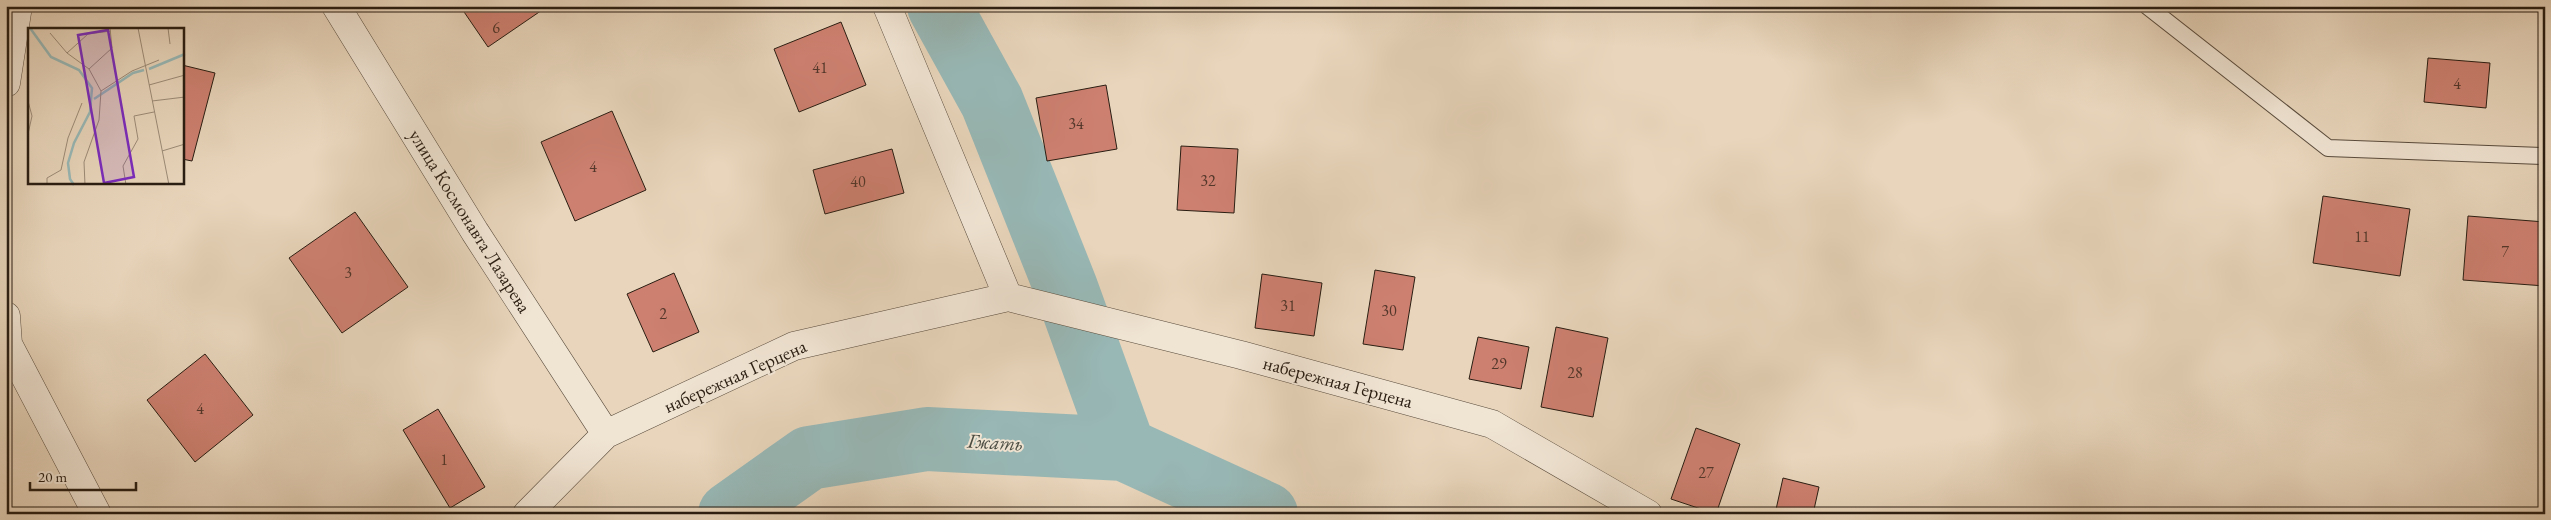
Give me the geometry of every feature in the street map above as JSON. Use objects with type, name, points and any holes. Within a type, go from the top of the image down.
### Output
[{"type":"street","points":[[6,83],[18,6]]},
{"type":"street","name":"улица Космонавта Лазарева","points":[[336,6],[475,232],[606,434]]},
{"type":"street","points":[[886,6],[1008,297]]},
{"type":"street","name":"набережная Герцена","points":[[527,514],[606,434],[794,346],[1008,297],[1241,355],[1492,424],[1648,514]]},
{"type":"street","points":[[6,316],[8,344],[97,514]]},
{"type":"lane","points":[[2147,6],[2328,148],[2545,156]]},
{"type":"building","points":[[460,6],[548,6],[488,47]]},
{"type":"building","points":[[841,22],[866,85],[799,112],[774,49]]},
{"type":"building","points":[[2428,58],[2490,63],[2486,108],[2424,102]]},
{"type":"building","points":[[184,65],[215,73],[192,161],[184,159]]},
{"type":"building","points":[[1106,85],[1117,149],[1047,161],[1036,98]]},
{"type":"building","points":[[612,111],[646,190],[575,221],[541,142]]},
{"type":"building","points":[[1181,146],[1238,149],[1234,213],[1177,210]]},
{"type":"building","points":[[892,149],[904,193],[825,214],[813,170]]},
{"type":"building","points":[[2323,196],[2410,209],[2400,276],[2313,263]]},
{"type":"building","points":[[355,212],[408,287],[342,333],[289,258]]},
{"type":"building","points":[[2468,216],[2545,222],[2545,286],[2463,280]]},
{"type":"building","points":[[1375,270],[1415,277],[1403,350],[1363,344]]},
{"type":"building","points":[[674,273],[699,332],[653,352],[627,294]]},
{"type":"building","points":[[1262,274],[1322,283],[1314,336],[1255,328]]},
{"type":"building","points":[[1556,327],[1608,338],[1593,417],[1541,407]]},
{"type":"building","points":[[1478,337],[1529,347],[1521,389],[1469,379]]},
{"type":"building","points":[[205,354],[253,415],[195,462],[147,400]]},
{"type":"building","points":[[438,409],[485,487],[450,508],[403,430]]},
{"type":"building","points":[[1696,428],[1740,444],[1716,514],[1671,499]]},
{"type":"building","points":[[1783,478],[1819,487],[1813,514],[1775,514]]},
{"type":"waterway","points":[[939,6],[992,102],[1066,288],[1124,449]]},
{"type":"waterway","name":"Гжать","points":[[730,514],[809,458],[927,439],[1124,449],[1266,514]]}]
